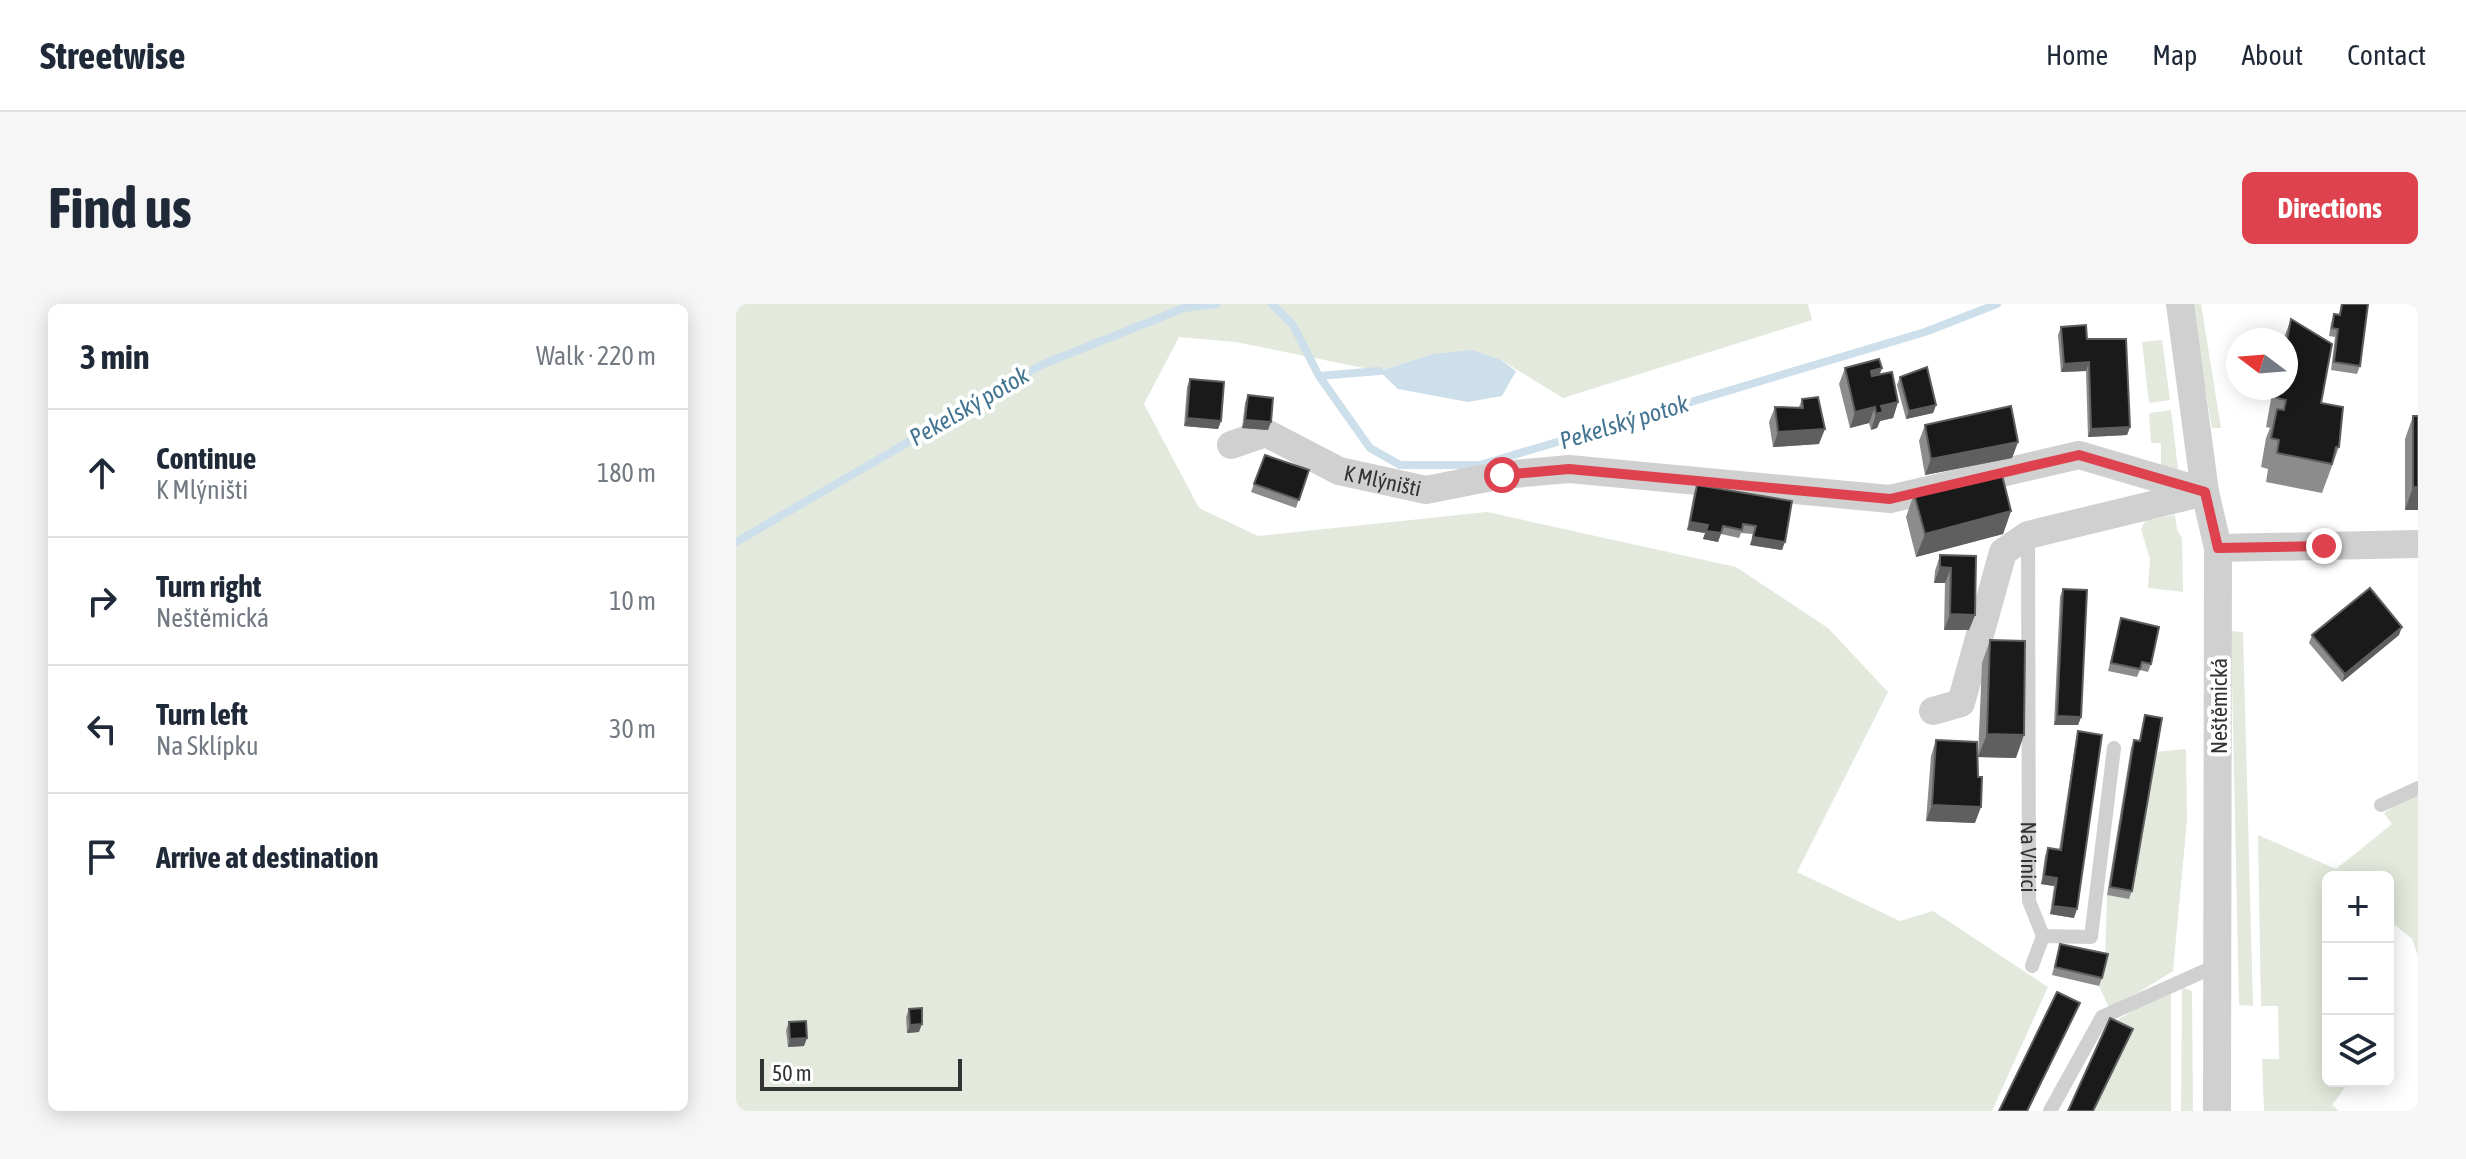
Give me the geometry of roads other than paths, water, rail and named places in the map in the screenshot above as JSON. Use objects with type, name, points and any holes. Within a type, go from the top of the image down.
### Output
[{"type":"street","name":"Neštěmická","points":[[2180,304],[2205,492],[2218,548],[2220,964],[2217,1111]]},
{"type":"street","name":"K Mlýništi","points":[[1231,445],[1266,433],[1339,471],[1426,490],[1502,475],[1569,469],[1890,499],[2079,455],[2205,492]]},
{"type":"street","points":[[1933,711],[1961,703],[2003,552],[2028,535],[2205,492]]},
{"type":"street","points":[[2218,548],[2418,544]]},
{"type":"lane","name":"Na Vinici","points":[[2028,535],[2029,901],[2043,936]]},
{"type":"lane","points":[[2032,966],[2043,936],[2091,937],[2114,748]]},
{"type":"lane","points":[[2381,805],[2418,788]]},
{"type":"lane","points":[[2050,1111],[2102,1017],[2220,964]]},
{"type":"water","points":[[1472,350],[1501,360],[1516,371],[1502,396],[1468,402],[1398,389],[1379,371],[1433,354]]},
{"type":"waterway","name":"Pekelský potok","points":[[736,542],[1041,365],[1184,308],[1217,304]]},
{"type":"waterway","name":"Pekelský potok","points":[[1272,304],[1293,325],[1319,376],[1370,448],[1400,465],[1480,465],[1925,332],[1997,304]]},
{"type":"waterway","points":[[1319,376],[1379,371]]}]
